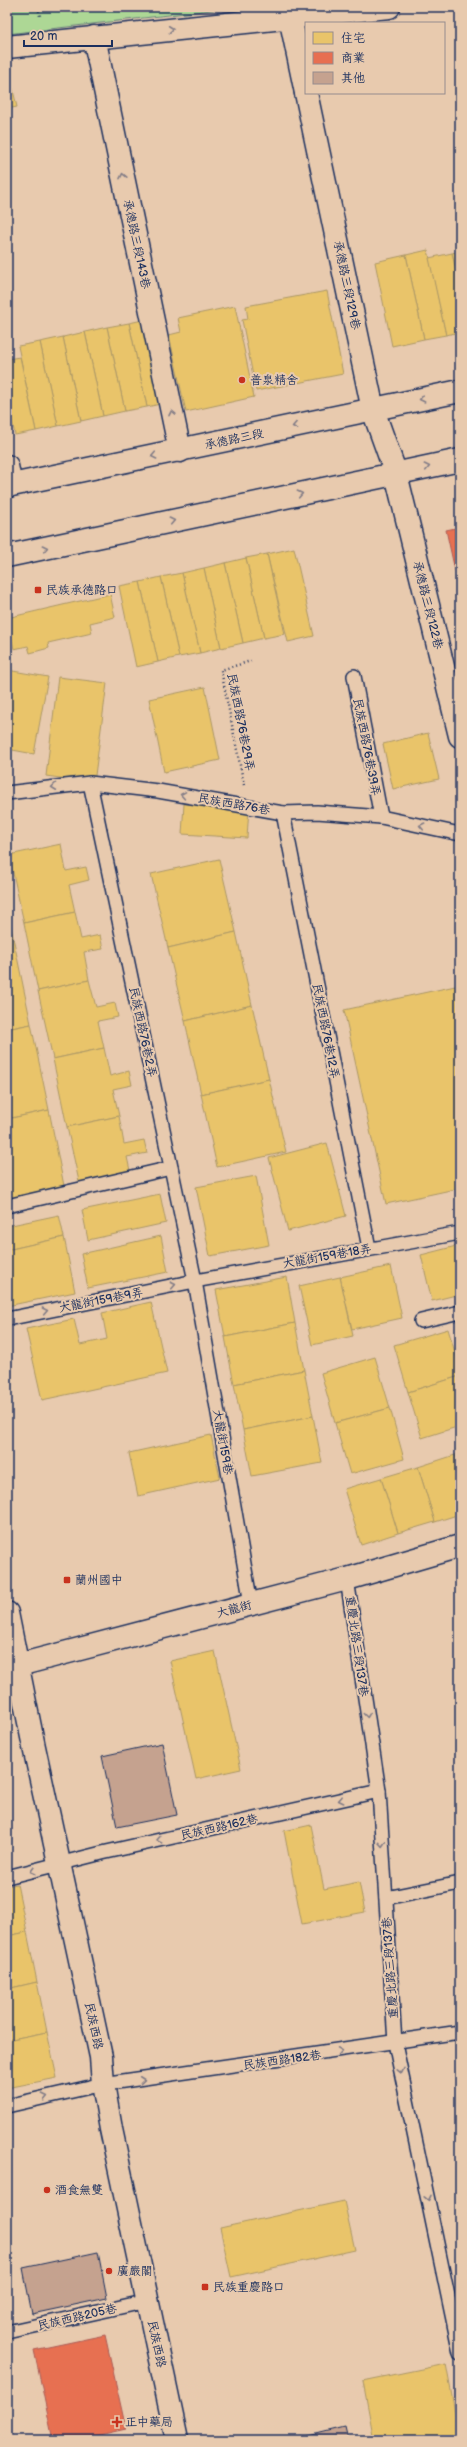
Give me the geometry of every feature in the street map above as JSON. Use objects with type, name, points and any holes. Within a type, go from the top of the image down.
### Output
[{"type":"street","points":[[7,47],[389,7]]},
{"type":"street","name":"承德路三段129巷","points":[[290,17],[305,88]]},
{"type":"street","name":"承德路三段143巷","points":[[94,37],[180,451]]},
{"type":"street","name":"承德路三段129巷","points":[[306,94],[373,410],[396,474]]},
{"type":"street","name":"承德路三段","points":[[8,479],[180,451],[460,391]]},
{"type":"street","points":[[7,556],[460,460]]},
{"type":"street","name":"承德路三段122巷","points":[[396,474],[460,736]]},
{"type":"street","name":"大龍街","points":[[12,1666],[347,1579],[460,1546]]},
{"type":"street","name":"民族西路","points":[[7,1613],[12,1666],[59,1864],[101,2057],[103,2084],[177,2440]]},
{"type":"lane","name":"民族西路76巷39弄","points":[[354,676],[381,817]]},
{"type":"lane","name":"民族西路76巷","points":[[7,793],[90,783],[158,791],[283,813],[317,812],[381,817],[460,834]]},
{"type":"lane","name":"民族西路76巷2弄","points":[[90,783],[195,1281]]},
{"type":"lane","name":"民族西路76巷12弄","points":[[283,813],[369,1248]]},
{"type":"lane","points":[[7,1206],[171,1168]]},
{"type":"lane","name":"大龍街159巷18弄","points":[[195,1281],[369,1248],[460,1233]]},
{"type":"lane","name":"大龍街159巷9弄","points":[[7,1319],[195,1281]]},
{"type":"lane","name":"大龍街159巷","points":[[195,1281],[251,1604]]},
{"type":"lane","points":[[421,1321],[460,1312]]},
{"type":"lane","name":"重慶北路三段137巷","points":[[347,1579],[379,1791],[395,2043],[455,2300],[460,2353]]},
{"type":"lane","name":"民族西路162巷","points":[[7,1877],[379,1791]]},
{"type":"lane","points":[[386,1898],[460,1883]]},
{"type":"lane","name":"民族西路182巷","points":[[7,2106],[103,2084],[395,2043],[460,2032]]},
{"type":"lane","name":"民族西路205巷","points":[[7,2332],[148,2301]]},
{"type":"path","points":[[38,7],[40,17]]},
{"type":"path","name":"民族西路76巷29弄","points":[[248,807],[221,670],[251,661]]},
{"type":"green space","points":[[7,7],[237,7],[7,34]]},
{"type":"building: 住宅","points":[[7,65],[17,107],[7,109]]},
{"type":"building: 住宅","points":[[428,250],[446,335],[424,339],[406,255]]},
{"type":"building: 住宅","points":[[460,251],[460,290],[452,253]]},
{"type":"building: 住宅","points":[[452,253],[460,290],[460,332],[446,335],[429,258]]},
{"type":"building: 住宅","points":[[406,255],[424,339],[392,346],[375,262]]},
{"type":"building: 住宅","points":[[327,291],[343,374],[256,391],[242,320],[248,319],[246,306]]},
{"type":"building: 住宅","points":[[235,306],[254,397],[186,412],[169,335],[181,332],[178,318]]},
{"type":"building: 住宅","points":[[152,318],[169,402],[147,407],[129,323]]},
{"type":"building: 住宅","points":[[129,323],[147,407],[125,411],[107,327]]},
{"type":"building: 住宅","points":[[107,327],[125,411],[103,416],[85,332]]},
{"type":"building: 住宅","points":[[85,332],[103,416],[81,421],[63,337]]},
{"type":"building: 住宅","points":[[63,337],[81,421],[58,426],[40,342]]},
{"type":"building: 住宅","points":[[40,342],[58,426],[36,431],[18,346]]},
{"type":"building: 住宅","points":[[20,357],[36,431],[15,435],[7,398],[7,359]]},
{"type":"building: 住宅","points":[[294,548],[314,636],[288,642],[267,554]]},
{"type":"building: 住宅","points":[[267,554],[285,634],[264,638],[246,558]]},
{"type":"building: 住宅","points":[[246,558],[264,638],[243,643],[225,563]]},
{"type":"building: 住宅","points":[[225,563],[243,643],[221,648],[204,568]]},
{"type":"building: 住宅","points":[[204,568],[221,648],[200,653],[182,573]]},
{"type":"building: 住宅","points":[[182,573],[200,653],[179,657],[161,577]]},
{"type":"building: 住宅","points":[[161,577],[179,657],[158,662],[140,582]]},
{"type":"building: 住宅","points":[[140,582],[158,662],[136,667],[119,586]]},
{"type":"building: 住宅","points":[[110,594],[115,617],[90,623],[92,633],[48,643],[49,648],[30,653],[28,646],[14,649],[7,618]]},
{"type":"building: 住宅","points":[[7,670],[48,677],[34,754],[7,749]]},
{"type":"building: 住宅","points":[[58,677],[107,683],[94,783],[46,776]]},
{"type":"building: 住宅","points":[[205,687],[220,760],[164,772],[149,699]]},
{"type":"building: 住宅","points":[[428,733],[439,779],[393,789],[383,744]]},
{"type":"building: 住宅","points":[[184,804],[249,808],[247,838],[182,834]]},
{"type":"building: 住宅","points":[[61,844],[66,871],[86,867],[89,880],[69,885],[75,912],[24,923],[9,855]]},
{"type":"building: 住宅","points":[[219,859],[236,932],[168,948],[151,874]]},
{"type":"building: 住宅","points":[[7,908],[13,937],[7,939]]},
{"type":"building: 住宅","points":[[75,912],[81,939],[100,935],[103,949],[84,952],[89,980],[38,991],[24,923]]},
{"type":"building: 住宅","points":[[236,932],[252,1005],[185,1021],[168,948]]},
{"type":"building: 住宅","points":[[13,937],[31,1024],[7,1029],[7,939]]},
{"type":"building: 住宅","points":[[89,980],[96,1007],[115,1003],[118,1017],[98,1021],[104,1048],[53,1059],[38,991]]},
{"type":"building: 住宅","points":[[460,985],[460,1188],[386,1204],[344,1010]]},
{"type":"building: 住宅","points":[[252,1005],[269,1079],[201,1094],[185,1021]]},
{"type":"building: 住宅","points":[[31,1024],[49,1110],[7,1119],[7,1029]]},
{"type":"building: 住宅","points":[[104,1048],[110,1076],[129,1071],[132,1085],[113,1089],[119,1116],[67,1127],[53,1059]]},
{"type":"building: 住宅","points":[[269,1079],[286,1152],[217,1167],[201,1094]]},
{"type":"building: 住宅","points":[[49,1110],[66,1196],[10,1208],[7,1192],[7,1119]]},
{"type":"building: 住宅","points":[[119,1116],[124,1144],[144,1140],[147,1153],[127,1157],[133,1184],[82,1195],[67,1127]]},
{"type":"building: 住宅","points":[[327,1143],[346,1216],[288,1231],[269,1158]]},
{"type":"building: 住宅","points":[[256,1176],[269,1245],[210,1256],[196,1187]]},
{"type":"building: 住宅","points":[[160,1194],[166,1223],[88,1240],[82,1210]]},
{"type":"building: 住宅","points":[[59,1215],[64,1237],[7,1250],[7,1226]]},
{"type":"building: 住宅","points":[[161,1236],[168,1272],[88,1288],[81,1254]]},
{"type":"building: 住宅","points":[[64,1237],[75,1292],[7,1306],[7,1250]]},
{"type":"building: 住宅","points":[[460,1245],[460,1294],[432,1301],[421,1255]]},
{"type":"building: 住宅","points":[[391,1266],[402,1318],[352,1329],[340,1277]]},
{"type":"building: 住宅","points":[[287,1277],[295,1323],[225,1337],[216,1290]]},
{"type":"building: 住宅","points":[[340,1277],[353,1336],[312,1345],[299,1286]]},
{"type":"building: 住宅","points":[[151,1302],[167,1373],[42,1400],[26,1329],[74,1319],[80,1345],[107,1339],[102,1313]]},
{"type":"building: 住宅","points":[[295,1323],[304,1370],[234,1384],[225,1337]]},
{"type":"building: 住宅","points":[[448,1329],[460,1369],[460,1376],[408,1392],[394,1345]]},
{"type":"building: 住宅","points":[[375,1357],[390,1408],[335,1423],[321,1373]]},
{"type":"building: 住宅","points":[[304,1370],[313,1416],[243,1430],[234,1384]]},
{"type":"building: 住宅","points":[[460,1376],[460,1426],[422,1438],[408,1392]]},
{"type":"building: 住宅","points":[[390,1408],[404,1459],[350,1474],[335,1423]]},
{"type":"building: 住宅","points":[[313,1416],[322,1463],[252,1476],[243,1430]]},
{"type":"building: 住宅","points":[[211,1435],[220,1478],[138,1496],[129,1453]]},
{"type":"building: 住宅","points":[[460,1454],[460,1471],[455,1455]]},
{"type":"building: 住宅","points":[[455,1455],[460,1471],[460,1514],[435,1522],[418,1467]]},
{"type":"building: 住宅","points":[[418,1467],[435,1522],[398,1533],[381,1478]]},
{"type":"building: 住宅","points":[[381,1478],[398,1533],[361,1545],[344,1489]]},
{"type":"building: 住宅","points":[[215,1651],[241,1769],[196,1779],[170,1661]]},
{"type":"building: 住宅","points":[[311,1825],[324,1889],[359,1882],[365,1912],[302,1924],[284,1831]]},
{"type":"building: 住宅","points":[[17,1884],[27,1932],[7,1936],[7,1886]]},
{"type":"building: 住宅","points":[[27,1932],[37,1982],[7,1989],[7,1936]]},
{"type":"building: 住宅","points":[[37,1982],[47,2032],[7,2040],[7,1989]]},
{"type":"building: 住宅","points":[[47,2032],[57,2078],[7,2088],[7,2040]]},
{"type":"building: 住宅","points":[[344,2201],[355,2250],[231,2277],[220,2228]]},
{"type":"building: 住宅","points":[[446,2364],[460,2440],[374,2440],[363,2381]]},
{"type":"building: 商業","points":[[460,527],[460,593],[446,530]]},
{"type":"building: 商業","points":[[105,2335],[126,2429],[77,2440],[53,2440],[34,2350]]},
{"type":"building: 其他","points":[[162,1743],[177,1815],[117,1827],[102,1756]]},
{"type":"building: 其他","points":[[98,2252],[107,2298],[32,2314],[23,2268]]},
{"type":"building: 其他","points":[[345,2427],[348,2440],[304,2440],[304,2437]]},
{"type":"building: 其他","points":[[301,2436],[302,2440],[282,2440]]},
{"type":"place","name":"普泉精舍","points":[[242,380]]},
{"type":"place","name":"民族承德路口","points":[[38,590]]},
{"type":"place","name":"蘭州國中","points":[[67,1580]]},
{"type":"place","name":"酒食無雙","points":[[47,2190]]},
{"type":"place","name":"廣嚴閣","points":[[109,2271]]},
{"type":"place","name":"民族重慶路口","points":[[205,2287]]},
{"type":"place","name":"正中藥局","points":[[117,2422]]}]
